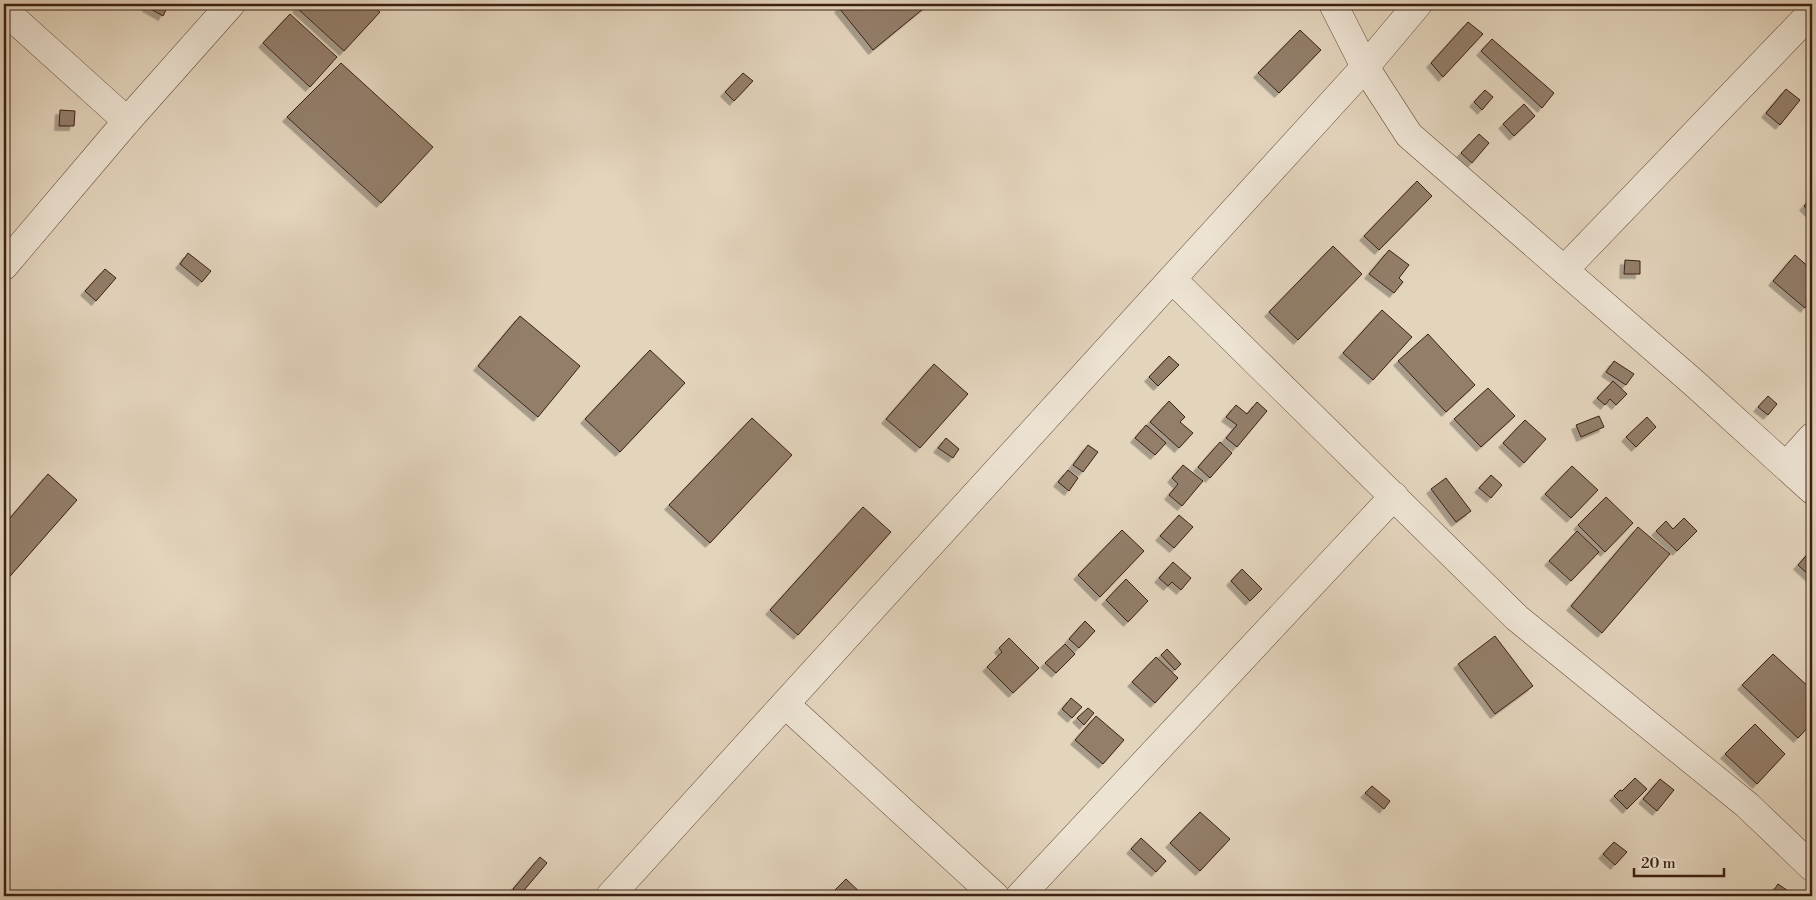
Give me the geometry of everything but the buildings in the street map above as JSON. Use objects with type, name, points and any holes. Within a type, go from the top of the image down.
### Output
[{"type":"street","points":[[4,266],[231,4]]},
{"type":"street","points":[[1332,4],[1365,67],[1410,135],[1694,383],[1812,490]]},
{"type":"street","points":[[610,896],[1365,67],[1418,4]]},
{"type":"street","points":[[4,10],[128,121]]},
{"type":"street","points":[[1564,270],[1812,12]]},
{"type":"street","points":[[1172,279],[1517,618],[1747,806],[1812,867]]},
{"type":"street","points":[[1786,466],[1812,437]]},
{"type":"street","points":[[1020,896],[1394,496]]},
{"type":"street","points":[[785,704],[995,896]]}]
